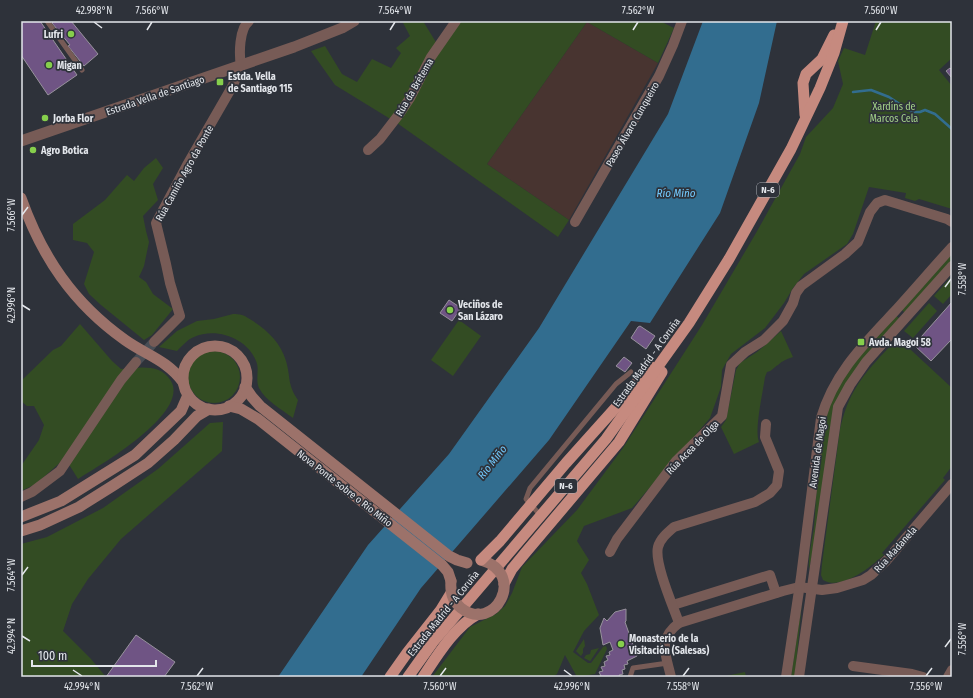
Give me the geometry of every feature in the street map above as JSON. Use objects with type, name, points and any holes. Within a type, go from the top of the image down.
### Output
[{"type":"highway","points":[[805,120],[803,83],[806,74],[822,59],[832,37],[842,23]]},
{"type":"highway","name":"Estrada Madrid - A Coruña","points":[[408,677],[433,642],[606,439],[685,329],[746,230],[790,150],[820,88],[834,53],[842,23]]},
{"type":"highway","points":[[504,584],[512,569],[619,442],[663,370],[696,324],[721,281],[746,230]]},
{"type":"highway","points":[[481,560],[500,541],[651,365],[671,337],[712,287]]},
{"type":"highway","points":[[390,677],[440,611],[451,593]]},
{"type":"highway","points":[[422,677],[458,630],[470,618],[478,614]]},
{"type":"main road","points":[[21,198],[31,226],[45,254],[64,283],[74,295],[112,331],[160,359],[174,370],[183,382],[188,395],[197,404],[209,409],[219,409],[229,406],[239,398],[245,387],[246,376],[244,365],[238,356],[229,350],[219,346],[208,347],[198,351],[190,358],[183,372],[183,382]]},
{"type":"main road","points":[[160,359],[170,362],[178,362],[190,358]]},
{"type":"main road","name":"Nova Ponte sobre o Río Miño","points":[[245,387],[252,397],[265,410],[449,556],[467,563]]},
{"type":"main road","points":[[21,517],[61,501],[136,455],[181,411],[188,395]]},
{"type":"main road","name":"Nova Ponte sobre o Río Miño","points":[[229,406],[241,408],[258,419],[442,565],[448,572],[451,581]]},
{"type":"main road","points":[[21,531],[40,525],[79,507],[148,463],[174,440],[197,416],[209,409]]},
{"type":"main road","points":[[481,560],[498,569],[504,584],[504,593],[501,602],[487,613],[478,614],[464,611],[453,600],[451,593],[451,581],[456,571],[467,563],[481,560]]},
{"type":"street","points":[[238,67],[244,28],[249,21]]},
{"type":"street","name":"Estrada Vella de Santiago","points":[[21,141],[294,48],[342,28],[354,21]]},
{"type":"street","name":"Rúa da Brétema","points":[[368,150],[380,139],[400,113],[410,98],[431,57],[456,21]]},
{"type":"street","name":"Paseo Álvaro Cunqueiro","points":[[575,222],[659,76],[682,21]]},
{"type":"street","name":"Rúa Camiño Agro da Ponte","points":[[154,342],[180,316],[170,283],[156,223],[187,165],[232,88],[237,76],[238,67]]},
{"type":"street","name":"Rúa Acea de Olga","points":[[610,552],[617,539],[676,462],[722,416],[731,365],[746,352],[764,340],[783,321],[793,303],[796,293],[802,286],[845,254],[858,242],[870,212],[877,203],[885,200],[947,219],[952,222]]},
{"type":"street","name":"Avenida de Magoi","points":[[786,677],[821,418],[825,402],[839,376],[854,354],[952,247]]},
{"type":"street","name":"Avenida de Magoi","points":[[799,677],[838,407],[850,385],[866,362],[952,266]]},
{"type":"street","points":[[21,497],[32,492],[60,471],[121,380],[136,362]]},
{"type":"street","points":[[671,677],[664,649],[668,633],[679,623],[658,557],[658,546],[661,540],[674,527],[755,502],[770,493],[777,485],[780,471],[765,436],[766,424]]},
{"type":"street","name":"Rúa Madanela","points":[[679,623],[776,593],[799,588],[822,590],[846,586],[862,580],[872,574],[887,560],[952,484]]},
{"type":"street","points":[[673,605],[770,575],[776,593]]},
{"type":"street","points":[[853,666],[923,677]]},
{"type":"street","points":[[948,677],[952,670]]},
{"type":"lane","points":[[47,21],[82,70]]},
{"type":"lane","points":[[541,516],[526,499],[530,488],[616,384],[631,372]]},
{"type":"lane","points":[[630,677],[633,668],[668,663]]},
{"type":"shaded area","points":[[587,22],[658,63],[569,220],[487,164]]},
{"type":"green space","points":[[402,21],[423,21],[437,44],[392,120],[335,85],[311,51],[325,46],[342,74],[357,82],[372,59],[391,68],[401,53],[396,48],[410,36]]},
{"type":"green space","points":[[460,21],[660,21],[674,28],[658,63],[587,22],[487,164],[569,220],[558,237],[397,123],[429,66]]},
{"type":"green space","name":"Xardíns de Marcos Cela","points":[[876,21],[952,21],[952,50],[950,52],[952,58],[939,70],[952,86],[952,209],[919,199],[915,201],[905,198],[906,193],[869,187],[853,234],[847,244],[804,274],[765,328],[731,354],[722,370],[721,387],[710,418],[632,508],[584,526],[577,541],[589,560],[581,573],[599,615],[584,631],[573,652],[588,663],[591,663],[603,647],[606,646],[607,649],[595,674],[577,677],[565,655],[557,674],[552,677],[432,677],[470,627],[496,614],[505,606],[512,593],[522,567],[577,510],[623,448],[702,325],[800,154],[806,137],[833,108],[843,84],[838,61],[844,48],[865,55]]},
{"type":"green space","points":[[156,158],[163,168],[153,184],[158,200],[143,216],[149,242],[144,266],[139,277],[146,282],[153,294],[173,309],[152,335],[144,340],[89,294],[84,284],[94,252],[87,243],[73,240],[73,224],[105,200],[127,175],[134,181],[144,168]]},
{"type":"green space","points":[[952,251],[952,260],[905,313],[901,309]]},
{"type":"green space","points":[[952,276],[952,294],[943,304],[934,296]]},
{"type":"green space","points":[[929,303],[937,311],[913,338],[904,331]]},
{"type":"green space","points":[[233,314],[243,315],[259,325],[269,333],[281,349],[288,367],[292,390],[298,400],[293,418],[262,393],[257,381],[258,367],[256,361],[246,346],[238,341],[221,334],[212,333],[203,334],[192,338],[177,351],[159,347],[177,331],[197,321],[214,319]]},
{"type":"green space","points":[[895,315],[900,319],[846,384],[809,570],[810,548],[814,527],[818,468],[824,427],[829,407],[836,389],[845,373]]},
{"type":"green space","points":[[459,320],[481,336],[453,376],[431,360]]},
{"type":"green space","points":[[80,324],[112,361],[121,369],[149,368],[161,371],[171,381],[173,394],[167,408],[155,423],[140,437],[104,463],[78,479],[65,458],[36,484],[21,491],[21,466],[39,440],[44,425],[34,406],[27,406],[21,401],[21,381],[53,350],[61,346]]},
{"type":"green space","points":[[781,331],[793,357],[783,361],[767,372],[765,377],[758,420],[759,442],[734,454],[721,427],[726,420],[736,370],[740,363],[757,352]]},
{"type":"green space","points":[[898,338],[952,388],[952,466],[943,478],[945,480],[882,553],[884,555],[871,566],[855,576],[847,580],[831,583],[823,580],[821,575],[842,419],[849,400],[858,384],[874,363]]},
{"type":"green space","points":[[209,351],[219,351],[229,355],[236,362],[240,372],[240,382],[236,392],[229,399],[219,403],[209,403],[199,399],[192,392],[188,382],[188,372],[192,362],[199,355]]},
{"type":"green space","points":[[223,422],[222,451],[121,539],[88,579],[72,604],[63,631],[91,659],[106,677],[38,677],[34,675],[33,677],[21,677],[21,544],[47,537],[103,508],[158,469],[210,423]]},
{"type":"green space","points":[[802,602],[795,677],[791,677]]},
{"type":"green space","points":[[584,639],[585,646],[581,656],[576,651]]},
{"type":"green space","points":[[599,648],[590,661],[584,658],[586,655],[590,654],[591,650]]},
{"type":"green space","points":[[745,672],[746,677],[721,677]]},
{"type":"water","name":"Río Miño","points":[[703,21],[777,21],[759,103],[720,213],[650,323],[631,321],[549,440],[421,588],[361,677],[278,677],[368,545],[449,454],[539,328],[668,114]]},
{"type":"building","name":"Migan","points":[[21,21],[40,21],[77,75],[48,95],[21,55]]},
{"type":"building","name":"Lufri","points":[[54,21],[71,21],[98,54],[84,66],[68,46],[70,45],[52,23]]},
{"type":"building","points":[[950,68],[952,70],[952,78],[946,71]]},
{"type":"building","name":"Veciños de San Lázaro","points":[[449,300],[461,308],[452,321],[440,313]]},
{"type":"building","points":[[952,302],[952,341],[951,340],[931,361],[914,345]]},
{"type":"building","points":[[640,326],[655,336],[646,349],[631,338]]},
{"type":"building","points":[[624,357],[632,363],[625,372],[616,366]]},
{"type":"building","name":"Monasterio de la Visitación (Salesas)","points":[[626,609],[625,622],[637,656],[627,661],[628,664],[624,665],[625,669],[622,670],[623,674],[619,675],[620,677],[597,677],[601,676],[599,672],[603,671],[601,667],[605,666],[604,662],[608,660],[606,656],[610,655],[609,652],[613,650],[610,642],[603,645],[600,628],[604,618],[607,621],[615,612]]},
{"type":"building","points":[[136,635],[175,662],[164,677],[106,677]]},
{"type":"waterway","points":[[853,92],[871,90],[889,97],[912,112],[920,112],[925,110],[935,114],[952,129]]},
{"type":"tunnel","points":[[136,362],[154,342]]},
{"type":"place","name":"Lufri","points":[[71,34]]},
{"type":"place","name":"Migan","points":[[49,65]]},
{"type":"place","name":"Estda. Vella de Santiago 115","points":[[220,82]]},
{"type":"place","name":"Jorba Flor","points":[[45,118]]},
{"type":"place","name":"Agro Botica","points":[[33,150]]},
{"type":"place","name":"Veciños de San Lázaro","points":[[450,310]]},
{"type":"place","name":"Avda. Magoi 58","points":[[861,342]]},
{"type":"place","name":"Monasterio de la Visitación (Salesas)","points":[[621,644]]}]
